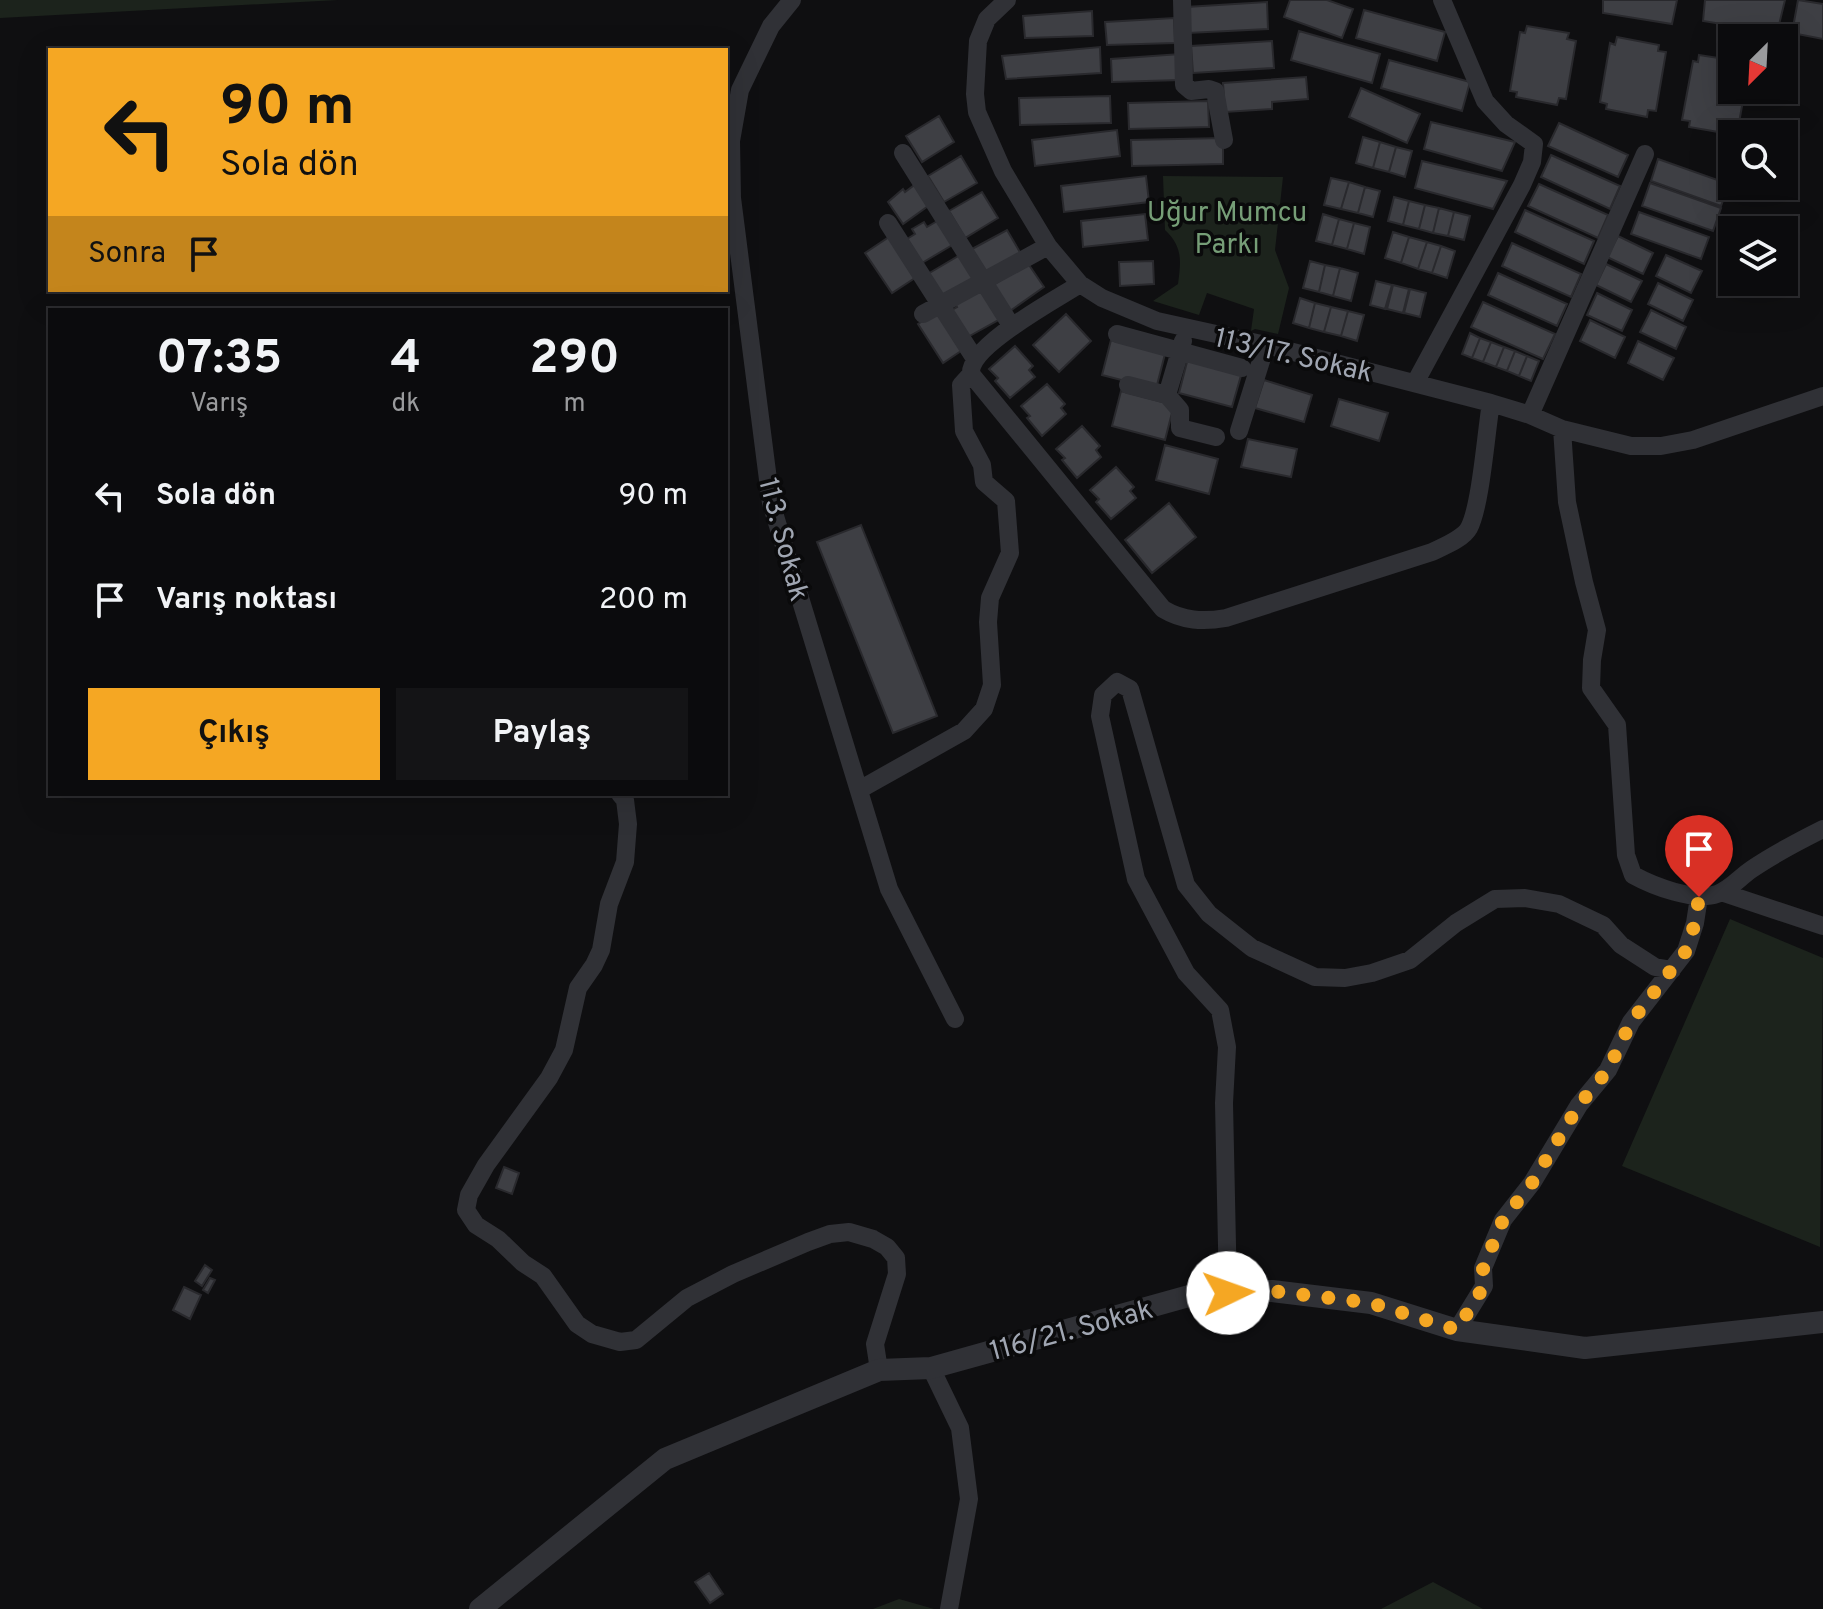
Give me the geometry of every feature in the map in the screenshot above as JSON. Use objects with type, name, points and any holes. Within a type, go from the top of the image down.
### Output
[{"type":"street","name":"113. Sokak","points":[[792,0],[771,26],[740,90],[731,141],[732,198],[771,503],[889,889],[955,1019]]},
{"type":"street","name":"113/17. Sokak","points":[[1007,0],[987,19],[978,41],[977,112],[1003,171],[1048,246],[1080,284],[1129,311],[1186,329],[1266,345],[1491,403],[1562,429],[1631,446],[1661,446],[1693,440],[1823,396]]},
{"type":"street","points":[[1182,0],[1184,85],[1186,90],[1191,91],[1215,91],[1224,140]]},
{"type":"street","points":[[1415,383],[1522,185],[1532,162],[1534,144],[1506,124],[1485,101],[1442,0]]},
{"type":"street","points":[[903,153],[1012,327]]},
{"type":"street","points":[[1530,415],[1645,154]]},
{"type":"street","points":[[888,223],[940,305],[973,367],[1163,609],[1174,616],[1195,621],[1226,618],[1432,552],[1463,535],[1475,507],[1491,403]]},
{"type":"street","points":[[923,314],[1048,246]]},
{"type":"street","points":[[859,790],[964,731],[984,709],[992,685],[988,622],[990,598],[1010,553],[1006,501],[984,482],[982,465],[964,431],[961,385],[973,367],[1012,327],[1080,284]]},
{"type":"street","points":[[1167,395],[1186,329]]},
{"type":"street","points":[[1117,334],[1242,368]]},
{"type":"street","points":[[1239,431],[1266,345]]},
{"type":"street","points":[[1128,385],[1167,395],[1180,410],[1180,428],[1216,437]]},
{"type":"street","points":[[1562,429],[1567,502],[1597,630],[1591,688],[1617,725],[1626,855],[1633,875],[1659,888],[1699,897],[1721,892],[1752,869],[1823,829]]},
{"type":"street","points":[[1228,1293],[1224,1103],[1227,1047],[1220,1010],[1186,973],[1136,879],[1100,716],[1103,695],[1117,682],[1130,689],[1186,885],[1209,914],[1252,948],[1315,977],[1345,978],[1410,960],[1456,923],[1495,899],[1525,898],[1559,904],[1603,925],[1621,945],[1655,967],[1672,970]]},
{"type":"street","points":[[622,796],[628,824],[625,862],[609,904],[601,950],[578,988],[564,1050],[549,1078],[486,1165],[469,1195],[466,1210],[476,1225],[543,1276],[577,1324],[592,1334],[620,1342],[636,1340],[687,1298],[733,1274],[808,1242],[830,1234],[849,1232],[873,1239],[887,1247],[896,1258],[897,1274],[875,1344],[879,1370]]},
{"type":"street","points":[[1721,892],[1823,926]]},
{"type":"street","points":[[1457,1330],[1484,1286],[1483,1268],[1503,1220],[1532,1183],[1579,1105],[1608,1070],[1631,1022],[1686,951],[1699,897]]},
{"type":"street","name":"116/21. Sokak","points":[[480,1609],[665,1459],[879,1370],[931,1368],[1196,1294],[1272,1291],[1371,1303],[1457,1330],[1585,1348],[1823,1322]]},
{"type":"street","points":[[931,1368],[960,1428],[969,1499],[949,1609]]},
{"type":"green space","points":[[0,0],[338,0],[0,18]]},
{"type":"green space","name":"Uğur Mumcu Parkı","points":[[1163,176],[1283,177],[1275,250],[1289,288],[1278,334],[1255,329],[1251,331],[1254,309],[1207,293],[1199,315],[1153,301],[1178,284],[1180,268],[1178,248],[1165,230]]},
{"type":"green space","points":[[1730,919],[1823,958],[1820,1247],[1622,1166]]},
{"type":"green space","points":[[1433,1582],[1483,1609],[1381,1609]]},
{"type":"green space","points":[[899,1599],[934,1609],[873,1609]]},
{"type":"building","points":[[1290,0],[1327,0],[1353,9],[1342,38],[1284,17]]},
{"type":"building","points":[[1603,0],[1677,0],[1672,24],[1603,13]]},
{"type":"building","points":[[1705,0],[1785,0],[1779,24],[1703,21]]},
{"type":"building","points":[[1798,0],[1823,4],[1823,39],[1798,34],[1798,24],[1794,24]]},
{"type":"building","points":[[1267,2],[1268,29],[1188,33],[1186,7]]},
{"type":"building","points":[[1364,10],[1445,32],[1437,61],[1356,38]]},
{"type":"building","points":[[1092,11],[1093,36],[1025,38],[1023,16]]},
{"type":"building","points":[[1174,18],[1175,43],[1107,45],[1105,22]]},
{"type":"building","points":[[1527,26],[1569,33],[1567,39],[1576,41],[1566,99],[1559,98],[1557,105],[1516,97],[1517,92],[1510,91],[1520,32],[1525,33]]},
{"type":"building","points":[[1299,31],[1380,54],[1372,83],[1291,60]]},
{"type":"building","points":[[1617,37],[1659,45],[1658,51],[1666,52],[1656,111],[1648,110],[1647,117],[1606,109],[1607,104],[1600,102],[1610,43],[1615,45]]},
{"type":"building","points":[[1272,41],[1274,68],[1193,73],[1191,46]]},
{"type":"building","points":[[1100,47],[1101,73],[1006,79],[1002,56]]},
{"type":"building","points":[[1180,54],[1181,80],[1112,82],[1111,59]]},
{"type":"building","points":[[1699,55],[1718,58],[1718,104],[1742,104],[1739,120],[1718,120],[1718,132],[1689,127],[1690,121],[1682,120],[1693,61],[1698,62]]},
{"type":"building","points":[[1389,60],[1470,82],[1462,111],[1381,88]]},
{"type":"building","points":[[1306,77],[1308,99],[1272,102],[1272,109],[1225,112],[1223,83]]},
{"type":"building","points":[[1361,88],[1420,114],[1407,143],[1349,117]]},
{"type":"building","points":[[1110,96],[1111,123],[1020,125],[1019,98]]},
{"type":"building","points":[[1208,101],[1209,127],[1129,129],[1128,103]]},
{"type":"building","points":[[939,116],[954,142],[922,162],[906,136]]},
{"type":"building","points":[[1431,122],[1515,142],[1502,171],[1424,149]]},
{"type":"building","points":[[1559,123],[1628,155],[1618,177],[1548,146]]},
{"type":"building","points":[[1117,130],[1120,156],[1035,166],[1032,140]]},
{"type":"building","points":[[1363,137],[1380,142],[1373,168],[1356,163]]},
{"type":"building","points":[[1223,138],[1223,164],[1132,166],[1131,140]]},
{"type":"building","points":[[1380,142],[1396,147],[1389,172],[1373,168]]},
{"type":"building","points":[[1396,147],[1412,151],[1405,177],[1389,172]]},
{"type":"building","points":[[1551,155],[1620,186],[1610,209],[1541,177]]},
{"type":"building","points":[[961,156],[977,183],[944,202],[928,176]]},
{"type":"building","points":[[1658,159],[1718,180],[1718,200],[1723,200],[1721,206],[1651,181]]},
{"type":"building","points":[[1422,161],[1507,181],[1493,209],[1415,188]]},
{"type":"building","points":[[1146,176],[1149,202],[1064,212],[1061,186]]},
{"type":"building","points":[[1331,178],[1349,182],[1341,209],[1324,205]]},
{"type":"building","points":[[1349,182],[1365,187],[1358,213],[1341,209]]},
{"type":"building","points":[[917,183],[931,204],[903,224],[888,202],[903,189],[905,192]]},
{"type":"building","points":[[1650,183],[1721,208],[1713,231],[1642,206]]},
{"type":"building","points":[[1539,184],[1608,215],[1598,238],[1528,206]]},
{"type":"building","points":[[1365,187],[1380,191],[1373,217],[1358,213]]},
{"type":"building","points":[[982,192],[998,218],[965,238],[949,211]]},
{"type":"building","points":[[1394,197],[1409,201],[1403,225],[1388,221]]},
{"type":"building","points":[[1409,201],[1425,205],[1419,229],[1403,225]]},
{"type":"building","points":[[1425,205],[1439,208],[1433,233],[1419,229]]},
{"type":"building","points":[[1439,208],[1454,212],[1448,236],[1433,233]]},
{"type":"building","points":[[1525,210],[1594,241],[1584,264],[1515,232]]},
{"type":"building","points":[[1454,212],[1470,216],[1464,240],[1448,236]]},
{"type":"building","points":[[1639,212],[1709,237],[1701,259],[1631,234]]},
{"type":"building","points":[[1145,214],[1148,240],[1083,247],[1081,221]]},
{"type":"building","points":[[1323,214],[1339,219],[1332,245],[1316,241]]},
{"type":"building","points":[[1339,219],[1354,223],[1347,249],[1332,245]]},
{"type":"building","points":[[939,220],[954,244],[922,263],[907,239],[915,234],[912,229],[924,222],[927,227]]},
{"type":"building","points":[[1354,223],[1370,227],[1364,254],[1347,249]]},
{"type":"building","points":[[1007,230],[1021,254],[986,274],[972,249]]},
{"type":"building","points":[[1393,232],[1409,237],[1401,263],[1385,258]]},
{"type":"building","points":[[892,235],[918,276],[892,293],[865,253]]},
{"type":"building","points":[[1618,236],[1653,253],[1643,274],[1607,257]]},
{"type":"building","points":[[1409,237],[1427,242],[1418,269],[1401,263]]},
{"type":"building","points":[[1427,242],[1441,246],[1432,273],[1418,269]]},
{"type":"building","points":[[1512,243],[1581,274],[1571,297],[1502,266]]},
{"type":"building","points":[[1441,246],[1455,251],[1447,278],[1432,273]]},
{"type":"building","points":[[960,255],[974,279],[939,299],[926,275]]},
{"type":"building","points":[[1666,255],[1702,271],[1691,293],[1656,276]]},
{"type":"building","points":[[1153,261],[1154,284],[1120,286],[1119,262]]},
{"type":"building","points":[[1310,261],[1325,265],[1319,292],[1303,288]]},
{"type":"building","points":[[1027,262],[1044,287],[1010,311],[992,286]]},
{"type":"building","points":[[1606,264],[1642,281],[1631,302],[1596,285]]},
{"type":"building","points":[[1325,265],[1340,268],[1333,296],[1319,292]]},
{"type":"building","points":[[1340,268],[1358,273],[1351,301],[1333,296]]},
{"type":"building","points":[[1498,273],[1567,304],[1557,326],[1488,295]]},
{"type":"building","points":[[1376,281],[1392,285],[1385,309],[1370,305]]},
{"type":"building","points":[[1658,283],[1693,300],[1683,321],[1648,304]]},
{"type":"building","points":[[1393,285],[1409,289],[1403,313],[1387,309]]},
{"type":"building","points":[[986,289],[1002,318],[966,338],[950,311],[957,307],[955,303]]},
{"type":"building","points":[[1410,289],[1426,293],[1420,317],[1404,313]]},
{"type":"building","points":[[1597,293],[1632,310],[1622,331],[1587,315]]},
{"type":"building","points":[[1300,298],[1315,303],[1309,328],[1293,323]]},
{"type":"building","points":[[1483,302],[1555,334],[1543,359],[1471,327]]},
{"type":"building","points":[[1315,303],[1331,307],[1324,332],[1309,328]]},
{"type":"building","points":[[1331,307],[1348,311],[1341,336],[1324,332]]},
{"type":"building","points":[[939,310],[964,349],[943,363],[918,324]]},
{"type":"building","points":[[1651,310],[1686,327],[1676,349],[1640,332]]},
{"type":"building","points":[[1348,311],[1364,315],[1357,341],[1341,336]]},
{"type":"building","points":[[1066,314],[1091,341],[1059,372],[1033,345]]},
{"type":"building","points":[[1590,320],[1625,337],[1615,358],[1580,341]]},
{"type":"building","points":[[1470,333],[1480,338],[1472,358],[1462,354]]},
{"type":"building","points":[[1480,338],[1491,342],[1483,362],[1472,358]]},
{"type":"building","points":[[1111,340],[1165,354],[1156,389],[1102,375]]},
{"type":"building","points":[[1638,341],[1674,358],[1663,380],[1628,363]]},
{"type":"building","points":[[1491,342],[1504,347],[1496,367],[1483,362]]},
{"type":"building","points":[[1015,346],[1033,366],[1029,370],[1035,377],[1010,398],[989,369]]},
{"type":"building","points":[[1504,347],[1515,351],[1507,371],[1496,367]]},
{"type":"building","points":[[1515,351],[1527,356],[1519,376],[1507,371]]},
{"type":"building","points":[[1527,356],[1539,361],[1531,381],[1519,376]]},
{"type":"building","points":[[1188,358],[1242,372],[1232,407],[1179,393]]},
{"type":"building","points":[[1264,380],[1312,395],[1304,422],[1255,408]]},
{"type":"building","points":[[1047,384],[1065,404],[1061,408],[1066,414],[1042,436],[1021,406]]},
{"type":"building","points":[[1121,391],[1174,405],[1165,440],[1112,426]]},
{"type":"building","points":[[1339,399],[1388,413],[1379,441],[1331,426]]},
{"type":"building","points":[[1082,426],[1100,446],[1096,450],[1101,457],[1077,478],[1056,449]]},
{"type":"building","points":[[1248,439],[1297,449],[1291,477],[1241,467]]},
{"type":"building","points":[[1165,445],[1218,459],[1209,494],[1156,480]]},
{"type":"building","points":[[1116,467],[1134,487],[1130,491],[1136,498],[1111,519],[1090,490]]},
{"type":"building","points":[[1169,503],[1196,537],[1152,573],[1125,540]]},
{"type":"building","points":[[861,525],[937,716],[893,733],[817,542]]},
{"type":"building","points":[[504,1167],[519,1173],[512,1194],[496,1188]]},
{"type":"building","points":[[205,1265],[212,1270],[202,1286],[195,1281]]},
{"type":"building","points":[[210,1278],[215,1280],[208,1293],[203,1290]]},
{"type":"building","points":[[184,1287],[201,1295],[190,1319],[173,1310]]},
{"type":"building","points":[[709,1573],[723,1594],[710,1603],[695,1582]]},
{"type":"route","points":[[1228,1293],[1272,1291],[1371,1303],[1457,1330],[1484,1286],[1483,1268],[1503,1220],[1532,1183],[1579,1105],[1608,1070],[1631,1022],[1686,951],[1699,897]]}]
